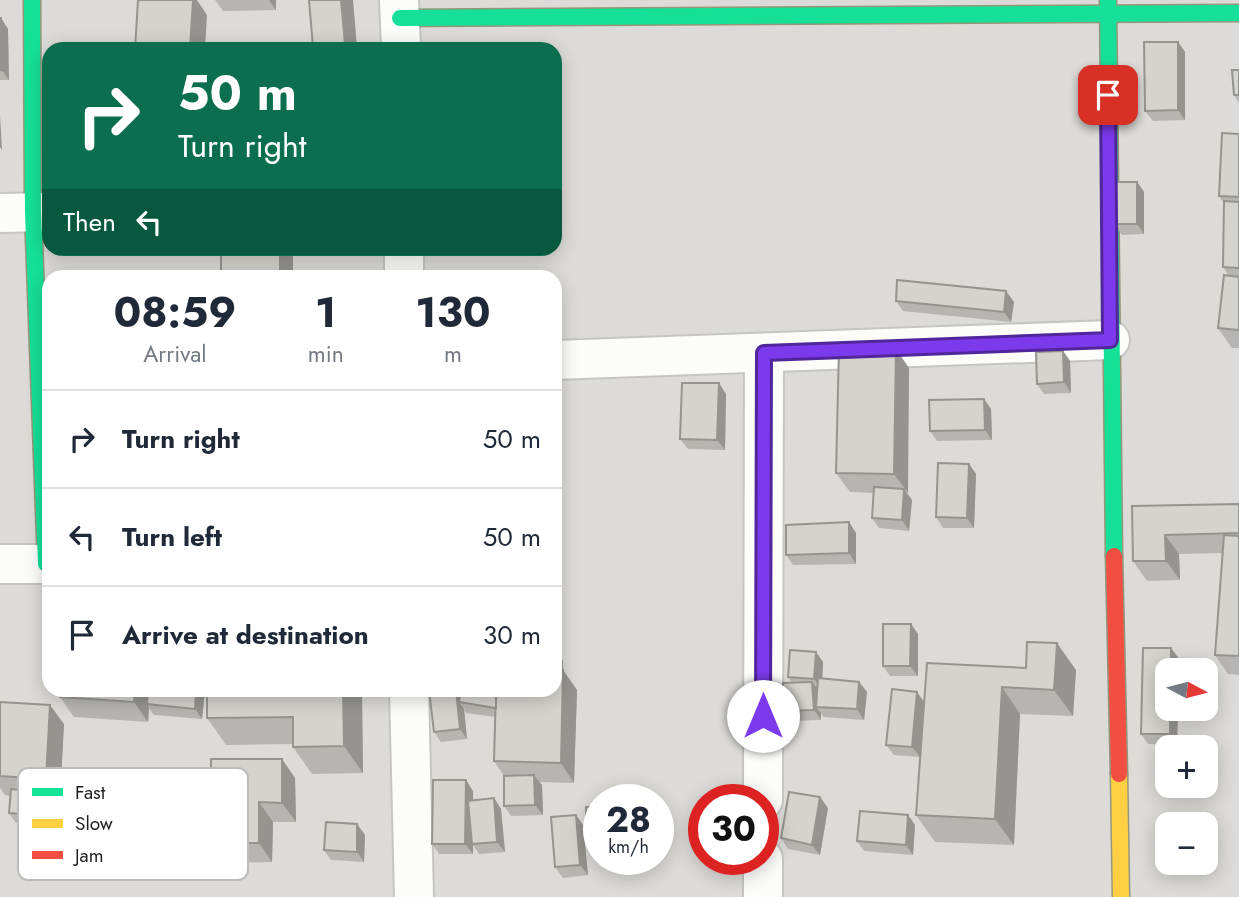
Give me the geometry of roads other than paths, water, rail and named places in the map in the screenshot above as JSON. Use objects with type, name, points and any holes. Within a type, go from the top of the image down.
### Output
[{"type":"street","points":[[32,0],[27,212],[42,476]]},
{"type":"street","points":[[400,23],[1108,7],[1239,13]]},
{"type":"street","points":[[1108,7],[1110,340],[1121,897]]},
{"type":"street","points":[[562,360],[1110,340]]},
{"type":"street","points":[[763,784],[764,353]]},
{"type":"street","points":[[0,564],[42,564]]},
{"type":"street","points":[[409,697],[414,897]]},
{"type":"street","points":[[763,875],[763,897]]}]
